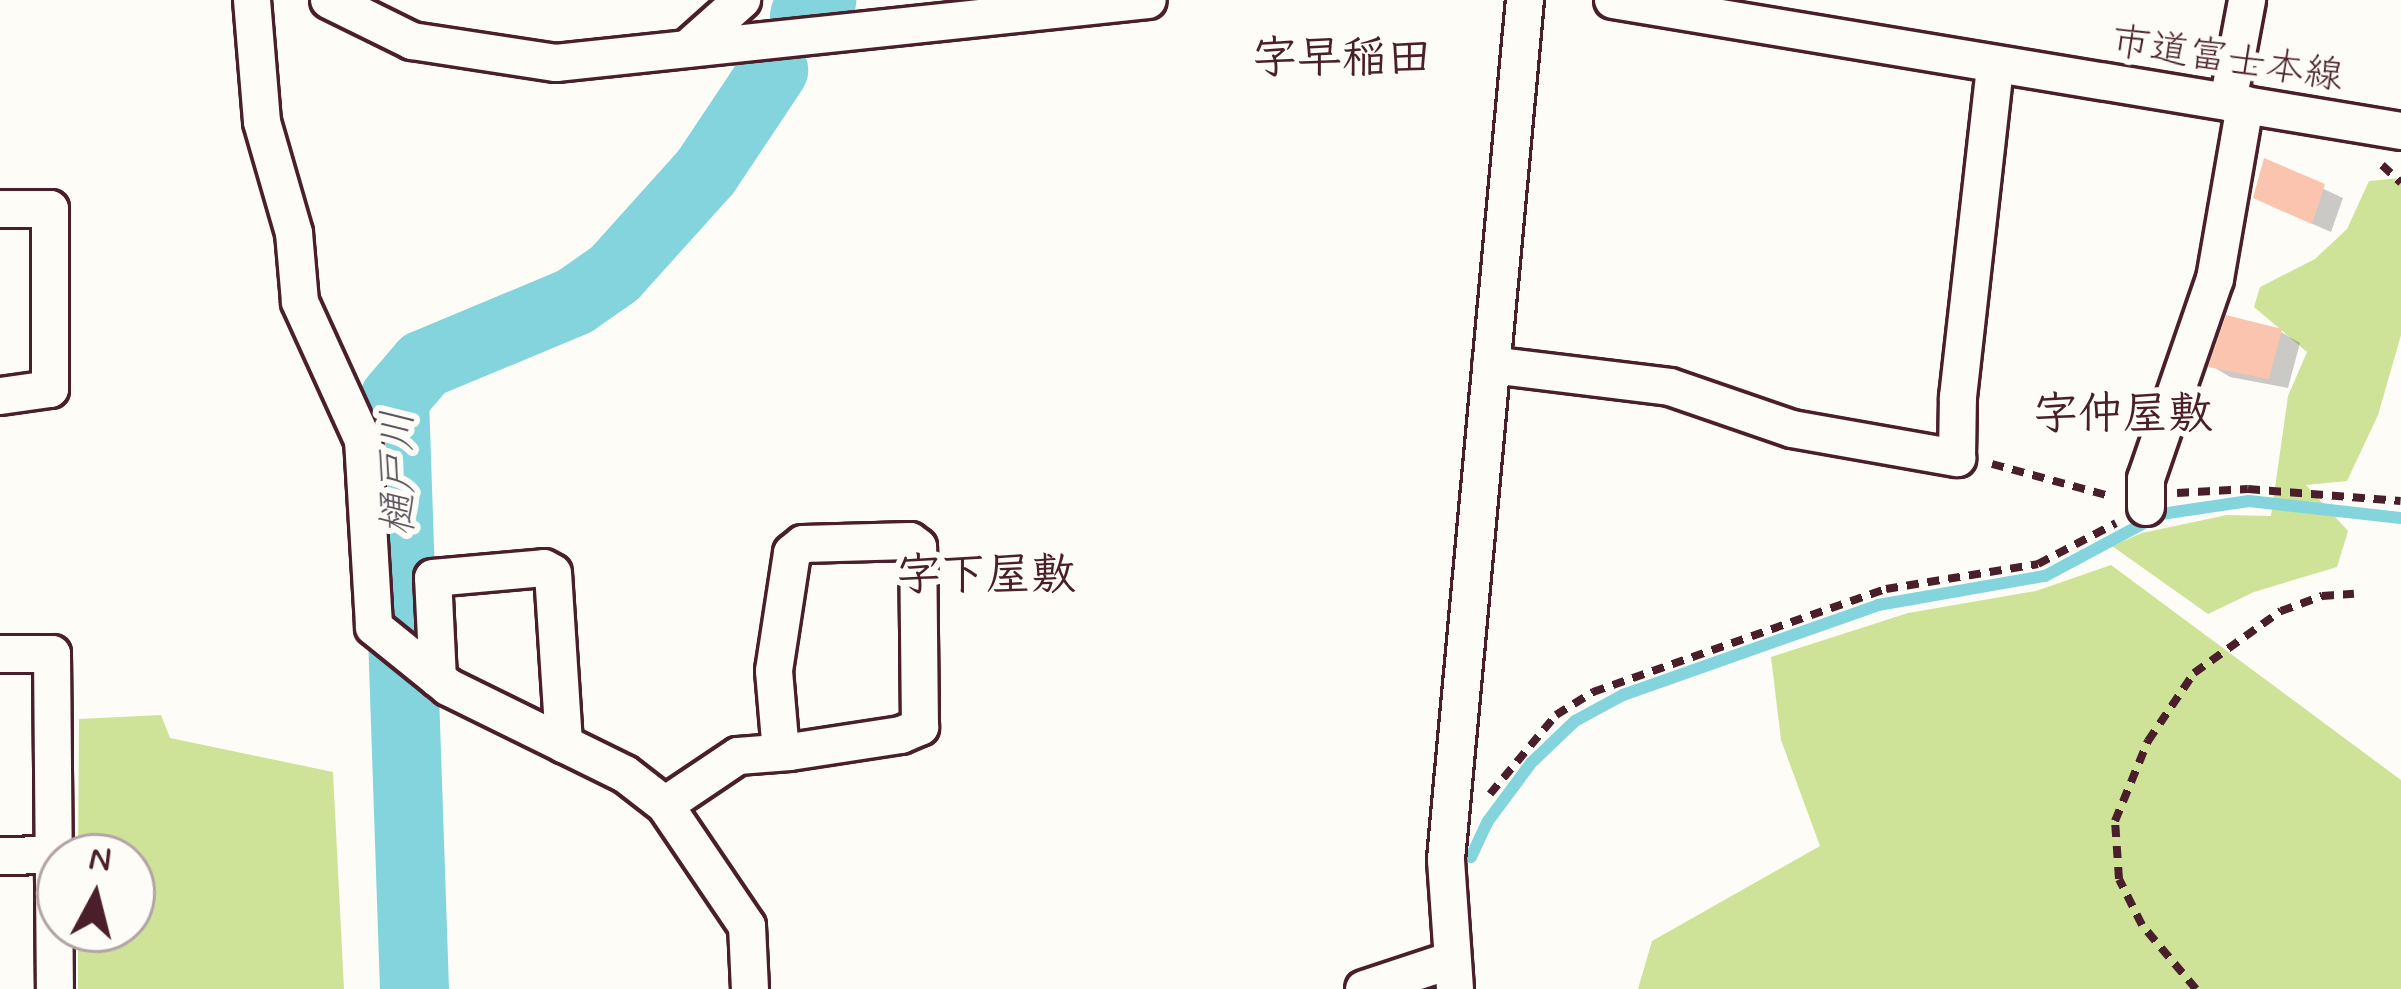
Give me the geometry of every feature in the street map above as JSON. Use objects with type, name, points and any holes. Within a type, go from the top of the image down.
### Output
[{"type":"street","points":[[252,0],[262,122],[294,233],[300,302],[363,440],[374,627],[430,674],[625,774],[665,805],[747,926],[750,989]]},
{"type":"street","points":[[329,0],[412,41],[556,63],[1148,0]]},
{"type":"street","points":[[687,49],[742,0]]},
{"type":"street","points":[[1364,989],[1452,975],[1446,859],[1525,0]]},
{"type":"street","name":"市道富士本線","points":[[1612,0],[2401,131]]},
{"type":"street","points":[[2146,507],[2146,478],[2215,279],[2248,0]]},
{"type":"street","points":[[1491,365],[1670,387],[1792,429],[1957,458],[1996,65]]},
{"type":"street","points":[[0,209],[50,209],[50,389],[0,396]]},
{"type":"street","points":[[665,805],[738,757],[781,752],[901,735],[920,727],[918,548],[910,541],[803,544],[792,554],[775,670],[781,752]]},
{"type":"street","points":[[430,674],[433,578],[544,568],[553,573],[564,745]]},
{"type":"street","points":[[0,654],[52,654],[54,833]]},
{"type":"street","points":[[0,856],[36,855]]},
{"type":"street","points":[[55,953],[56,989]]},
{"type":"path","points":[[1957,458],[2031,471],[2146,507]]},
{"type":"path","points":[[1453,806],[1481,806],[1556,716],[1593,692],[1886,589],[2038,565],[2170,493],[2248,489],[2401,501]]},
{"type":"path","points":[[2196,989],[2142,925],[2119,879],[2115,821],[2148,741],[2194,673],[2281,611],[2322,596],[2354,594]]},
{"type":"green space","points":[[2401,178],[2401,335],[2378,415],[2347,481],[2306,485],[2348,531],[2337,567],[2254,592],[2208,614],[2112,546],[2142,533],[2227,515],[2271,516],[2288,396],[2307,352],[2254,307],[2260,287],[2315,259],[2347,229],[2369,181]]},
{"type":"green space","points":[[2111,565],[2401,780],[2401,989],[1638,989],[1652,941],[1820,846],[1781,740],[1771,657],[1908,613],[2036,591]]},
{"type":"green space","points":[[161,715],[170,738],[333,772],[344,989],[78,989],[78,953],[156,953],[156,833],[78,833],[79,719]]},
{"type":"building","points":[[2264,158],[2325,184],[2312,224],[2253,198]]},
{"type":"building","points":[[2226,315],[2282,329],[2269,379],[2208,367]]},
{"type":"waterway","name":"樋戸川","points":[[804,15],[821,0]]},
{"type":"waterway","name":"樋戸川","points":[[414,989],[394,398],[423,364],[574,301],[614,273],[705,172],[773,70]]},
{"type":"waterway","points":[[1471,857],[1488,821],[1531,763],[1575,721],[1623,695],[1878,605],[2045,576],[2161,514],[2249,501],[2401,518]]},
{"type":"district","name":"字早稲田","points":[[1342,60]]},
{"type":"district","name":"字仲屋敷","points":[[2123,416]]},
{"type":"district","name":"字下屋敷","points":[[986,577]]}]
